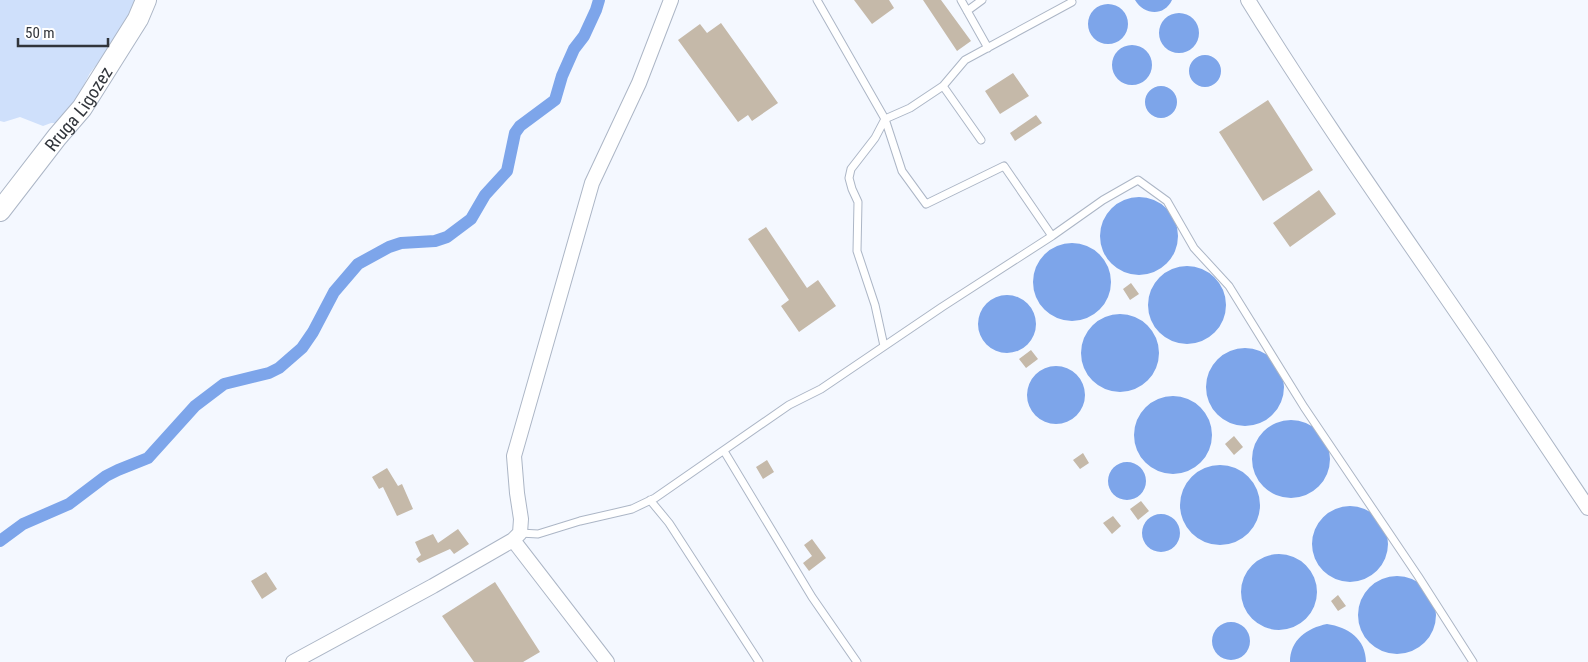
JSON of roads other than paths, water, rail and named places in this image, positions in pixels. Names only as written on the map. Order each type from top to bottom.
[{"type":"street","name":"Rruga Ligozez","points":[[0,211],[82,108],[138,19],[146,0]]},
{"type":"street","points":[[293,662],[433,586],[517,537],[521,519],[516,493],[514,456],[592,183],[639,82],[671,0]]},
{"type":"street","points":[[1248,0],[1396,226],[1483,351],[1588,508]]},
{"type":"street","points":[[517,537],[607,662]]},
{"type":"lane","points":[[817,0],[885,119],[902,171],[926,204],[1004,166],[1052,236]]},
{"type":"lane","points":[[961,0],[988,48]]},
{"type":"lane","points":[[967,10],[982,0]]},
{"type":"lane","points":[[884,346],[875,305],[857,251],[858,202],[849,178],[851,169],[875,138],[885,119],[910,108],[943,86],[965,60],[1072,2]]},
{"type":"lane","points":[[943,86],[981,140]]},
{"type":"lane","points":[[517,537],[538,534],[632,509],[650,500],[724,452],[789,405],[821,389],[1104,200],[1138,180],[1167,201],[1194,248],[1228,286],[1314,423],[1418,576],[1473,662]]},
{"type":"lane","points":[[724,452],[812,597],[857,662]]},
{"type":"lane","points":[[650,500],[669,523],[759,662]]},
{"type":"water","points":[[1135,0],[1172,0],[1164,9],[1154,12],[1143,9]]},
{"type":"water","points":[[1108,4],[1122,10],[1128,24],[1122,38],[1108,44],[1094,38],[1088,24],[1094,10]]},
{"type":"water","points":[[1179,13],[1193,19],[1199,33],[1193,47],[1179,53],[1165,47],[1159,33],[1165,19]]},
{"type":"water","points":[[1132,45],[1146,51],[1152,65],[1146,79],[1132,85],[1118,79],[1112,65],[1118,51]]},
{"type":"water","points":[[1205,55],[1211,56],[1216,60],[1220,65],[1220,77],[1216,82],[1211,86],[1205,87],[1199,86],[1194,82],[1190,77],[1189,71],[1190,65],[1194,60],[1199,56]]},
{"type":"water","points":[[1161,86],[1167,87],[1172,91],[1176,96],[1176,108],[1172,113],[1167,117],[1161,118],[1155,117],[1150,113],[1146,108],[1145,102],[1146,96],[1150,91],[1155,87]]},
{"type":"water","points":[[1139,197],[1154,200],[1171,214],[1175,221],[1178,236],[1175,251],[1161,268],[1154,272],[1139,275],[1124,272],[1107,258],[1103,251],[1100,236],[1103,221],[1117,204],[1124,200]]},
{"type":"water","points":[[1072,243],[1087,246],[1104,260],[1108,267],[1111,282],[1108,297],[1094,314],[1087,318],[1072,321],[1057,318],[1040,304],[1036,297],[1033,282],[1036,267],[1050,250],[1057,246]]},
{"type":"water","points":[[1187,266],[1202,269],[1219,283],[1223,290],[1226,305],[1223,320],[1209,337],[1202,341],[1187,344],[1172,341],[1155,327],[1151,320],[1148,305],[1151,290],[1165,273],[1172,269]]},
{"type":"water","points":[[1001,295],[1013,295],[1028,303],[1036,318],[1036,330],[1028,345],[1013,353],[1001,353],[986,345],[978,330],[978,318],[986,303]]},
{"type":"water","points":[[1120,314],[1135,317],[1152,331],[1156,338],[1159,353],[1156,368],[1142,385],[1135,389],[1120,392],[1105,389],[1088,375],[1084,368],[1081,353],[1084,338],[1098,321],[1105,317]]},
{"type":"water","points":[[1245,348],[1260,351],[1277,365],[1281,372],[1284,387],[1281,402],[1267,419],[1260,423],[1245,426],[1230,423],[1213,409],[1209,402],[1206,387],[1209,372],[1223,355],[1230,351]]},
{"type":"water","points":[[1050,366],[1062,366],[1077,374],[1085,389],[1085,401],[1077,416],[1062,424],[1050,424],[1035,416],[1027,401],[1027,389],[1035,374]]},
{"type":"water","points":[[1165,396],[1181,396],[1195,402],[1206,413],[1212,427],[1212,443],[1206,457],[1195,468],[1181,474],[1165,474],[1151,468],[1140,457],[1134,443],[1134,427],[1140,413],[1151,402]]},
{"type":"water","points":[[1291,420],[1306,423],[1323,437],[1327,444],[1330,459],[1327,474],[1313,491],[1306,495],[1291,498],[1276,495],[1259,481],[1255,474],[1252,459],[1255,444],[1269,427],[1276,423]]},
{"type":"water","points":[[1127,462],[1140,468],[1146,481],[1140,494],[1127,500],[1114,494],[1108,481],[1114,468]]},
{"type":"water","points":[[1220,465],[1235,468],[1248,477],[1257,490],[1260,505],[1257,520],[1248,533],[1235,542],[1220,545],[1205,542],[1192,533],[1183,520],[1180,505],[1183,490],[1192,477],[1205,468]]},
{"type":"water","points":[[1343,506],[1357,506],[1371,512],[1382,523],[1388,537],[1385,559],[1377,571],[1357,582],[1343,582],[1329,576],[1318,565],[1312,551],[1312,537],[1318,523],[1329,512]]},
{"type":"water","points":[[1161,514],[1174,520],[1180,533],[1174,546],[1161,552],[1148,546],[1142,533],[1148,520]]},
{"type":"water","points":[[1272,554],[1286,554],[1300,560],[1311,571],[1317,585],[1314,607],[1306,619],[1286,630],[1272,630],[1258,624],[1247,613],[1241,599],[1241,585],[1247,571],[1258,560]]},
{"type":"water","points":[[1397,576],[1412,579],[1425,587],[1433,600],[1436,615],[1433,630],[1425,643],[1412,651],[1397,654],[1382,651],[1369,643],[1361,630],[1358,615],[1361,600],[1369,587],[1382,579]]},
{"type":"water","points":[[1231,622],[1244,628],[1250,641],[1244,654],[1231,660],[1218,654],[1212,641],[1218,628]]},
{"type":"water","points":[[1327,624],[1349,631],[1363,647],[1366,662],[1290,662],[1296,641],[1307,632]]},
{"type":"waterway","points":[[0,541],[23,524],[69,504],[106,476],[148,458],[195,406],[224,384],[269,373],[279,368],[302,348],[313,332],[334,292],[358,264],[389,247],[401,243],[435,241],[447,237],[471,219],[485,195],[507,171],[515,133],[520,126],[555,100],[562,76],[574,49],[584,36],[599,0]]}]
